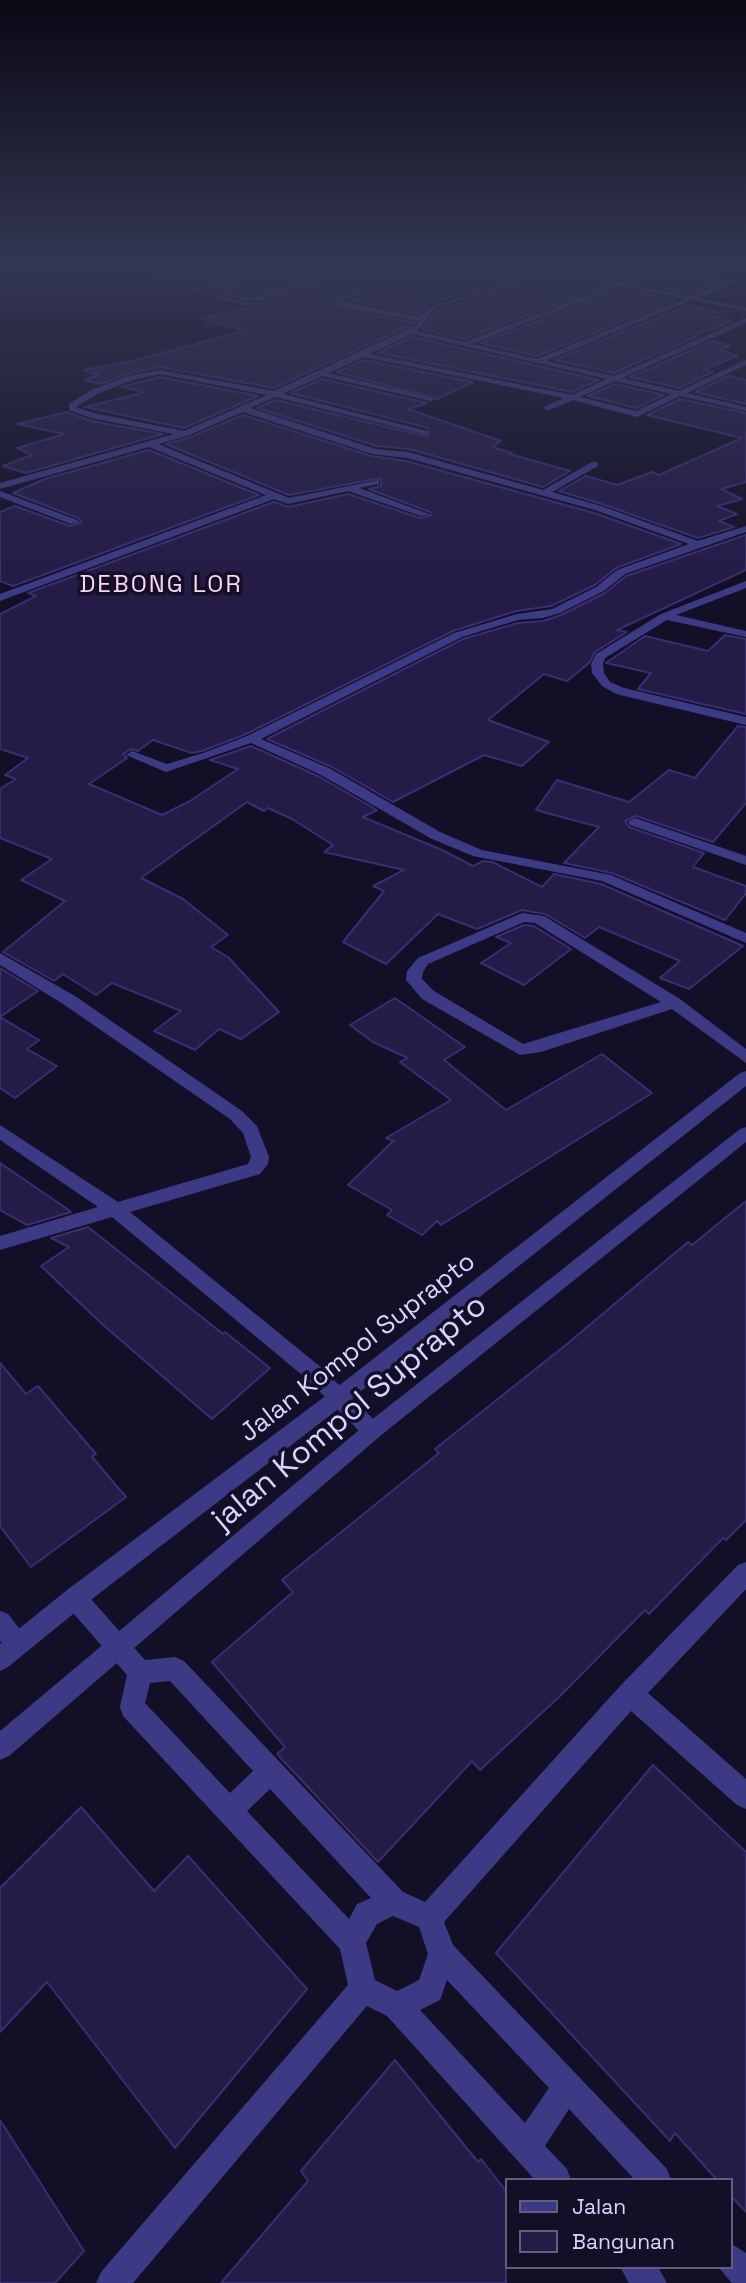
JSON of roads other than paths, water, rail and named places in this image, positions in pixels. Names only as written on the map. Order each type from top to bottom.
[{"type":"street","points":[[154,374],[119,382],[94,393],[72,408],[91,415],[184,434]]},
{"type":"street","points":[[168,374],[275,394],[424,433]]},
{"type":"street","points":[[0,486],[184,434],[324,374],[431,399]]},
{"type":"street","points":[[455,374],[637,414],[722,374]]},
{"type":"street","points":[[592,374],[746,409]]},
{"type":"street","points":[[547,409],[628,374]]},
{"type":"street","points":[[244,409],[375,452],[408,455],[606,510],[698,544]]},
{"type":"street","points":[[150,443],[273,496],[295,500],[376,482]]},
{"type":"street","points":[[544,493],[596,464]]},
{"type":"street","points":[[349,488],[424,514]]},
{"type":"street","points":[[0,494],[74,522]]},
{"type":"street","points":[[0,598],[273,496]]},
{"type":"street","points":[[132,755],[166,768],[207,756],[251,739],[457,635],[517,617],[556,611],[600,589],[621,572],[746,529]]},
{"type":"street","points":[[746,584],[665,616],[600,656],[598,673],[606,684],[633,695],[746,721]]},
{"type":"street","points":[[665,616],[746,634]]},
{"type":"street","points":[[251,739],[326,772],[445,840],[478,853],[606,878],[746,938]]},
{"type":"street","points":[[635,822],[746,861]]},
{"type":"street","points":[[674,1003],[535,1048],[520,1050],[428,995],[414,980],[415,971],[423,961],[522,918],[539,919],[674,1003],[746,1057]]},
{"type":"street","points":[[0,958],[69,1000],[236,1115],[251,1130],[260,1157],[259,1164],[254,1169],[0,1243]]},
{"type":"street","name":"Jalan Kompol Suprapto","points":[[9,1652],[746,1077]]},
{"type":"street","points":[[0,1130],[113,1208],[339,1397],[372,1431]]},
{"type":"street","name":"jalan Kompol Suprapto","points":[[0,1747],[372,1431],[746,1133]]},
{"type":"street","points":[[429,1917],[630,1694],[746,1573]]},
{"type":"street","points":[[75,1598],[140,1672]]},
{"type":"street","points":[[0,1622],[9,1652]]},
{"type":"street","points":[[140,1672],[175,1669],[393,1902],[429,1917],[442,1954],[654,2178]]},
{"type":"street","points":[[140,1672],[132,1707],[352,1942],[363,1989],[397,2007],[554,2178]]},
{"type":"street","points":[[630,1694],[746,1796]]},
{"type":"street","points":[[228,1812],[272,1770]]},
{"type":"street","points":[[352,1942],[367,1914],[393,1902]]},
{"type":"street","points":[[397,2007],[429,1990],[442,1954]]},
{"type":"street","points":[[112,2283],[363,1989]]},
{"type":"street","points":[[526,2148],[567,2086]]},
{"type":"street","points":[[732,2261],[746,2276],[742,2283]]},
{"type":"street","points":[[638,2269],[651,2283]]},
{"type":"district","name":"DEBONG LOR","points":[[161,585]]}]
